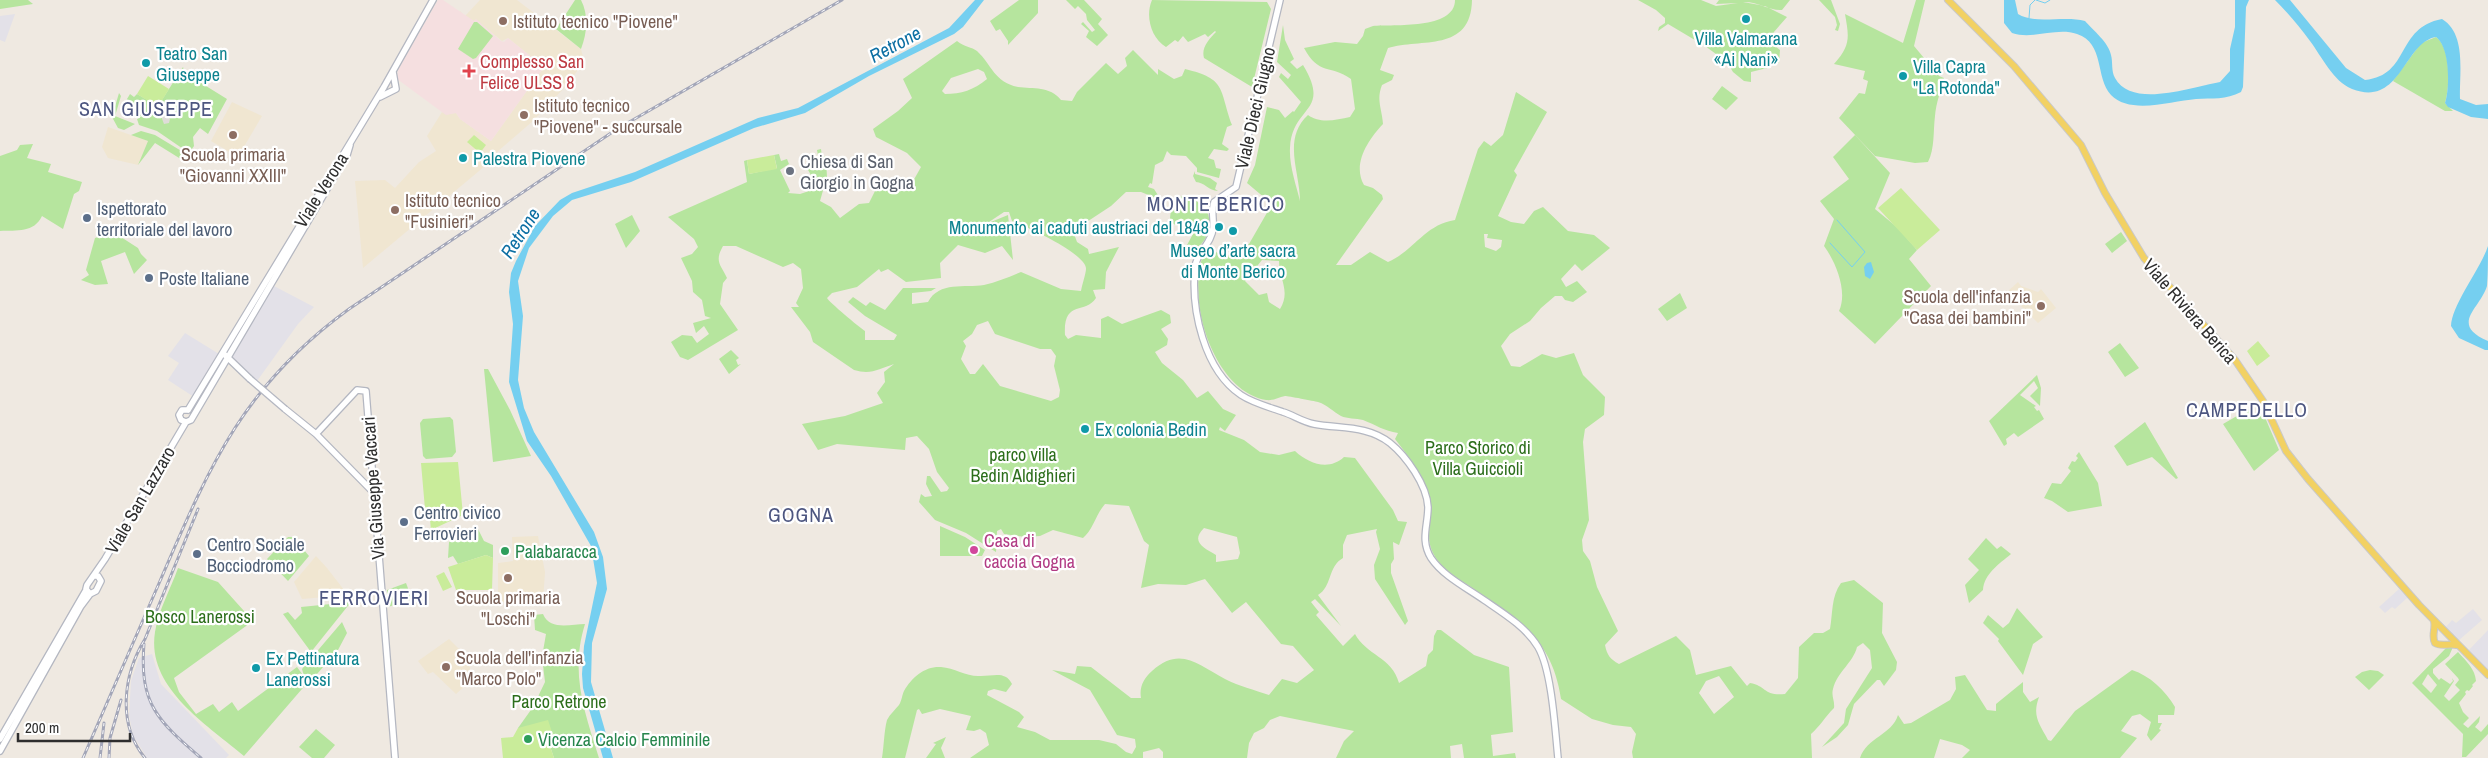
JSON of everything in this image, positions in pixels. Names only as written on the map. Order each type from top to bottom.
[{"type":"main road","points":[[391,81],[396,89],[392,93],[386,90],[391,81],[392,72],[433,0]]},
{"type":"main road","name":"Viale Dieci Giugno","points":[[1280,0],[1236,187],[1214,202],[1213,228],[1210,237],[1196,257],[1194,289],[1199,322],[1207,346],[1221,374],[1246,399],[1313,424],[1358,428],[1390,443],[1405,458],[1420,483],[1428,505],[1424,534],[1431,558],[1451,577],[1505,614],[1537,646],[1546,671],[1558,758]]},
{"type":"main road","name":"Viale Riviera Berica","points":[[1948,0],[2014,66],[2080,145],[2144,258],[2234,360],[2262,401],[2294,462],[2434,621],[2488,675]]},
{"type":"main road","name":"Viale Verona","points":[[190,412],[232,345],[283,252],[378,98],[386,90]]},
{"type":"main road","points":[[218,373],[226,357],[225,353],[232,345]]},
{"type":"main road","points":[[232,345],[231,357],[236,366]]},
{"type":"main road","points":[[226,357],[316,434],[371,485]]},
{"type":"main road","points":[[190,412],[180,412],[179,416],[184,422],[191,420],[190,412],[226,363],[236,366]]},
{"type":"main road","name":"Via Giuseppe Vaccari","points":[[316,434],[357,390],[366,391],[371,485],[374,494],[395,758]]},
{"type":"main road","name":"Viale San Lazzaro","points":[[0,739],[88,592],[98,588],[97,577],[103,562],[184,422]]},
{"type":"main road","name":"Viale San Lazzaro","points":[[0,751],[88,592],[87,584],[97,577]]},
{"type":"main road","points":[[2434,621],[2433,640],[2436,644],[2457,645]]},
{"type":"main road","points":[[2433,634],[2437,631],[2445,633],[2445,643]]},
{"type":"shaded area","name":"Complesso San Felice ULSS 8","points":[[438,0],[443,0],[474,21],[476,19],[501,41],[504,42],[508,38],[544,67],[491,141],[460,119],[456,113],[446,115],[397,79],[398,70]]},
{"type":"shaded area","points":[[480,0],[517,0],[581,49],[583,57],[580,67],[566,86],[533,121],[489,159],[485,166],[363,268],[355,181],[385,180],[395,188],[419,162],[436,151],[427,136],[442,112],[446,114],[456,113],[460,119],[491,141],[544,67],[508,38],[502,41],[476,20],[444,33],[460,11],[465,16]]},
{"type":"shaded area","points":[[15,14],[5,42],[0,40],[0,16]]},
{"type":"shaded area","name":"Scuola primaria \"Giovanni XXIII\"","points":[[232,102],[262,116],[238,157],[211,141]]},
{"type":"shaded area","points":[[164,106],[170,119],[169,123],[164,124],[159,111],[160,107]]},
{"type":"shaded area","points":[[108,127],[148,141],[138,165],[108,158],[102,147]]},
{"type":"shaded area","points":[[2018,282],[2021,286],[2038,292],[2041,289],[2056,308],[2038,323],[2007,292]]},
{"type":"shaded area","points":[[272,285],[314,307],[298,324],[257,381],[232,361],[230,355]]},
{"type":"shaded area","points":[[185,333],[219,354],[194,397],[168,380],[179,363],[168,356]]},
{"type":"shaded area","points":[[538,536],[545,572],[543,602],[498,602],[498,563],[513,561],[512,537]]},
{"type":"shaded area","points":[[316,556],[348,595],[302,599],[294,582]]},
{"type":"shaded area","points":[[2399,589],[2407,598],[2395,609],[2392,607],[2385,613],[2379,607]]},
{"type":"shaded area","points":[[2473,609],[2482,620],[2458,641],[2445,628],[2452,620],[2456,623]]},
{"type":"shaded area","points":[[2488,630],[2488,671],[2468,651]]},
{"type":"shaded area","name":"Scuola dell'infanzia \"Marco Polo\"","points":[[449,639],[471,661],[468,683],[456,694],[433,672],[428,674],[418,661]]},
{"type":"shaded area","points":[[152,654],[161,684],[229,755],[226,758],[147,758],[133,735],[129,715],[131,681],[139,658]]},
{"type":"green space","points":[[0,0],[28,0],[33,4],[0,9]]},
{"type":"green space","points":[[575,0],[581,0],[586,18],[586,31],[581,49],[556,29]]},
{"type":"green space","points":[[1019,0],[1038,0],[1038,13],[1008,45],[1008,41],[1000,29],[996,31],[990,21]]},
{"type":"green space","points":[[1066,0],[1084,0],[1102,19],[1098,24],[1108,35],[1097,46],[1086,37],[1089,31],[1081,24],[1083,22],[1092,32],[1095,30],[1087,20],[1086,14],[1078,6],[1075,9]]},
{"type":"green space","points":[[1152,0],[1267,2],[1271,9],[1252,87],[1204,58],[1205,47],[1215,31],[1208,37],[1205,34],[1188,42],[1183,36],[1178,42],[1175,40],[1166,47],[1161,43],[1156,38],[1149,20]]},
{"type":"green space","name":"Parco Storico di Villa Guiccioli","points":[[1455,0],[1472,0],[1469,17],[1463,28],[1454,36],[1442,40],[1388,48],[1380,70],[1394,75],[1392,80],[1382,85],[1380,90],[1379,100],[1383,124],[1367,145],[1363,153],[1360,169],[1364,185],[1373,188],[1382,195],[1383,199],[1336,265],[1351,265],[1370,252],[1388,262],[1406,251],[1427,232],[1444,223],[1455,220],[1478,149],[1484,141],[1491,146],[1503,135],[1516,92],[1547,112],[1514,171],[1517,175],[1498,216],[1511,222],[1524,224],[1534,211],[1543,207],[1568,231],[1594,235],[1610,248],[1582,271],[1575,264],[1561,279],[1566,287],[1577,281],[1587,292],[1573,302],[1565,300],[1562,296],[1555,296],[1530,321],[1510,334],[1501,346],[1511,366],[1520,367],[1542,354],[1556,358],[1574,353],[1583,375],[1605,397],[1604,415],[1585,429],[1583,442],[1589,520],[1582,540],[1583,551],[1590,561],[1597,587],[1618,631],[1605,645],[1609,656],[1619,664],[1676,636],[1690,650],[1696,675],[1731,666],[1747,686],[1750,683],[1755,684],[1773,694],[1785,694],[1798,678],[1799,647],[1814,633],[1823,633],[1830,629],[1834,599],[1838,588],[1841,583],[1854,580],[1883,603],[1882,633],[1897,662],[1896,670],[1884,686],[1880,680],[1877,680],[1854,704],[1848,725],[1837,737],[1822,747],[1844,723],[1846,709],[1872,668],[1870,650],[1863,643],[1857,647],[1835,683],[1833,692],[1834,708],[1811,734],[1812,758],[1633,758],[1632,752],[1636,734],[1631,727],[1613,725],[1592,719],[1561,699],[1550,660],[1530,632],[1504,610],[1449,572],[1438,561],[1430,546],[1431,510],[1428,493],[1416,469],[1395,439],[1398,433],[1363,420],[1343,417],[1318,402],[1285,396],[1266,400],[1252,395],[1239,387],[1228,376],[1211,348],[1201,318],[1199,303],[1198,289],[1201,261],[1208,249],[1226,256],[1249,244],[1272,204],[1247,183],[1255,165],[1267,107],[1279,110],[1285,118],[1294,112],[1301,102],[1279,77],[1281,73],[1288,79],[1291,75],[1277,62],[1283,25],[1285,40],[1294,59],[1290,62],[1297,69],[1303,65],[1311,81],[1313,92],[1312,101],[1292,134],[1290,148],[1292,168],[1300,201],[1294,145],[1300,124],[1308,115],[1318,120],[1334,120],[1350,117],[1355,109],[1351,79],[1315,63],[1304,48],[1335,42],[1357,44],[1363,36],[1365,29],[1373,26],[1408,25],[1434,21],[1452,10]],"holes":[[[1484,234],[1488,234],[1487,238],[1502,240],[1501,247],[1496,251],[1485,247]],[[1262,260],[1279,261],[1285,291],[1280,309],[1269,302],[1267,293],[1259,295],[1245,281]],[[1719,676],[1734,697],[1714,714],[1699,693],[1706,681]]]},
{"type":"green space","points":[[1638,0],[1701,0],[1716,6],[1738,3],[1716,4],[1719,0],[1790,0],[1782,10],[1769,8],[1787,17],[1767,40],[1780,50],[1779,63],[1771,63],[1767,68],[1751,72],[1751,82],[1744,81],[1733,72],[1727,62],[1705,46],[1668,24],[1658,31],[1659,27],[1665,23],[1665,18],[1656,10]]},
{"type":"green space","points":[[1819,0],[1831,0],[1840,24],[1838,31],[1835,30],[1837,25],[1835,17]]},
{"type":"green space","points":[[1916,0],[1925,0],[1914,46],[1939,76],[1944,78],[1937,101],[1933,146],[1930,157],[1928,162],[1915,163],[1875,156],[1839,118],[1859,93],[1865,94],[1868,81],[1863,79],[1865,71],[1834,64],[1846,46],[1848,35],[1845,14],[1903,43]]},
{"type":"green space","points":[[474,22],[477,22],[493,36],[476,58],[473,59],[458,49]]},
{"type":"green space","points":[[2436,37],[2441,42],[2447,58],[2448,87],[2445,103],[2453,111],[2445,111],[2393,81],[2421,43]]},
{"type":"green space","name":"parco villa Bedin Aldighieri","points":[[957,41],[977,51],[998,77],[1010,85],[1047,90],[1061,100],[1072,101],[1077,92],[1106,63],[1118,74],[1127,66],[1125,58],[1133,50],[1158,75],[1158,69],[1174,79],[1182,76],[1185,69],[1199,73],[1215,82],[1222,94],[1232,125],[1227,127],[1222,144],[1229,149],[1227,151],[1214,149],[1208,158],[1214,160],[1216,168],[1221,169],[1219,178],[1197,172],[1197,168],[1186,156],[1171,155],[1167,151],[1163,161],[1155,165],[1152,184],[1150,183],[1148,187],[1154,189],[1161,200],[1141,192],[1126,192],[1111,206],[1073,231],[1077,242],[1088,249],[1089,254],[1119,247],[1106,272],[1105,289],[1093,290],[1096,298],[1091,303],[1076,309],[1067,316],[1065,335],[1068,339],[1076,335],[1101,338],[1101,319],[1108,316],[1122,324],[1161,310],[1170,315],[1171,323],[1161,329],[1168,339],[1167,345],[1155,352],[1162,363],[1183,380],[1197,398],[1208,391],[1223,409],[1236,415],[1225,431],[1220,427],[1219,430],[1244,440],[1260,452],[1279,455],[1295,451],[1306,459],[1326,465],[1332,464],[1344,457],[1355,458],[1393,510],[1398,521],[1407,522],[1399,545],[1393,542],[1394,559],[1391,564],[1391,573],[1408,621],[1405,625],[1375,579],[1374,565],[1380,549],[1377,529],[1347,535],[1343,545],[1343,558],[1335,566],[1326,587],[1318,595],[1341,626],[1315,599],[1311,602],[1319,612],[1316,615],[1343,646],[1355,634],[1366,647],[1391,667],[1399,683],[1426,666],[1428,655],[1433,650],[1434,636],[1437,630],[1441,630],[1474,655],[1509,667],[1513,732],[1491,735],[1493,756],[1515,753],[1516,758],[1464,758],[1462,744],[1450,746],[1451,758],[1336,758],[1344,741],[1354,731],[1280,716],[1270,720],[1264,728],[1254,733],[1249,743],[1247,758],[1163,758],[1163,752],[1159,748],[1143,752],[1143,758],[970,758],[989,745],[986,733],[980,729],[974,731],[966,730],[971,716],[940,709],[922,714],[919,709],[917,710],[905,758],[882,758],[888,718],[899,705],[904,691],[911,681],[924,670],[930,668],[941,667],[973,676],[998,675],[1006,677],[1012,684],[1006,692],[994,689],[988,691],[987,695],[1019,712],[1024,717],[1017,727],[1035,732],[1050,740],[1099,740],[1116,744],[1132,754],[1136,747],[1135,739],[1117,735],[1090,690],[1052,670],[1075,674],[1077,666],[1091,667],[1131,698],[1141,698],[1141,686],[1147,677],[1162,663],[1172,659],[1190,660],[1241,686],[1269,695],[1282,679],[1297,683],[1314,670],[1293,646],[1281,644],[1246,602],[1232,613],[1205,579],[1186,585],[1158,584],[1141,588],[1149,545],[1144,541],[1129,506],[1105,504],[1083,538],[1053,530],[1040,536],[1026,537],[1004,534],[1001,529],[997,531],[996,552],[966,533],[935,520],[919,502],[921,494],[925,497],[932,496],[926,484],[927,476],[930,476],[941,492],[947,491],[949,488],[937,472],[929,449],[917,436],[906,438],[905,450],[837,444],[818,450],[802,424],[845,416],[883,403],[877,393],[885,382],[884,372],[894,364],[870,372],[854,370],[813,342],[810,332],[791,307],[799,307],[796,303],[803,288],[801,269],[793,263],[783,267],[736,246],[723,246],[720,251],[719,260],[727,278],[723,283],[720,304],[738,330],[688,360],[680,357],[671,342],[682,335],[692,336],[697,343],[709,334],[704,326],[696,333],[693,323],[711,318],[705,316],[702,300],[693,292],[692,281],[681,258],[692,254],[698,247],[694,239],[668,217],[747,182],[744,161],[747,160],[749,174],[777,168],[774,155],[779,154],[781,161],[787,159],[789,164],[780,170],[790,191],[788,193],[800,194],[818,188],[807,168],[812,167],[814,171],[815,166],[820,166],[817,150],[821,149],[822,157],[826,156],[827,178],[819,185],[819,188],[824,187],[820,201],[831,207],[840,218],[859,204],[869,203],[877,187],[886,179],[885,185],[891,186],[894,189],[905,182],[912,183],[921,167],[907,153],[876,137],[873,129],[912,98],[903,79]],"holes":[[[978,69],[984,72],[987,79],[967,91],[945,94],[942,91],[951,78]],[[1004,212],[1009,212],[1012,221],[1041,234],[1077,256],[1084,263],[1086,269],[1081,291],[1061,289],[1021,272],[984,285],[946,288],[933,295],[928,302],[912,304],[912,293],[931,291],[936,288],[903,288],[885,310],[870,302],[866,306],[853,297],[848,302],[865,316],[897,335],[894,340],[865,340],[865,331],[827,298],[832,293],[857,287],[879,269],[881,272],[888,269],[906,282],[941,278],[940,263],[958,245],[985,253],[1002,246],[1013,260],[1008,215],[986,224]],[[988,321],[995,334],[1040,349],[1051,349],[1056,356],[1054,366],[1060,390],[1059,397],[1051,401],[1000,386],[983,364],[975,374],[970,374],[961,359],[966,346],[963,341],[972,334],[977,325]],[[1204,528],[1237,537],[1240,553],[1238,559],[1216,562],[1216,555],[1207,550],[1198,541],[1200,533]]]},
{"type":"green space","points":[[183,67],[185,73],[227,99],[208,134],[200,128],[193,137],[194,146],[189,153],[157,131],[139,125],[137,119],[142,116],[136,117],[134,113],[137,105],[129,103],[127,99],[130,94],[134,97],[137,94],[158,106]]},
{"type":"green space","points":[[148,76],[169,89],[158,107],[137,94]]},
{"type":"green space","points":[[1722,86],[1738,98],[1726,110],[1712,99]]},
{"type":"green space","points":[[119,93],[121,96],[115,116],[135,124],[124,130],[118,128],[112,117]]},
{"type":"green space","points":[[141,131],[155,135],[188,155],[184,161],[155,143],[138,165],[148,141],[131,135]]},
{"type":"green space","points":[[474,135],[486,145],[480,153],[467,142]]},
{"type":"green space","points":[[1855,135],[1890,173],[1875,209],[1898,228],[1917,250],[1909,259],[1931,286],[1875,344],[1839,311],[1842,295],[1839,277],[1833,260],[1824,246],[1834,219],[1820,201],[1849,179],[1833,157]]},
{"type":"green space","points":[[33,144],[27,158],[51,164],[48,172],[82,182],[79,191],[74,194],[63,229],[42,216],[30,228],[0,231],[0,156],[17,150],[20,145]]},
{"type":"green space","points":[[774,155],[777,169],[749,174],[747,160]]},
{"type":"green space","points":[[1195,171],[1195,174],[1210,178],[1217,183],[1215,189],[1218,191],[1196,182],[1193,176]]},
{"type":"green space","points":[[1901,188],[1940,230],[1917,250],[1878,208]]},
{"type":"green space","points":[[1182,196],[1188,196],[1204,206],[1210,222],[1206,237],[1202,243],[1196,249],[1181,256],[1193,234],[1170,222],[1170,214],[1176,201]]},
{"type":"green space","points":[[632,215],[640,231],[626,248],[615,224]]},
{"type":"green space","points":[[110,230],[138,248],[147,260],[134,274],[125,252],[101,261],[108,284],[95,285],[81,280],[89,275],[86,270],[95,238],[105,235]]},
{"type":"green space","points":[[2121,232],[2127,241],[2112,253],[2105,244]]},
{"type":"green space","points":[[1680,293],[1687,308],[1667,321],[1658,309]]},
{"type":"green space","points":[[2258,341],[2270,356],[2257,366],[2247,351]]},
{"type":"green space","points":[[2120,343],[2139,368],[2125,377],[2108,352]]},
{"type":"green space","points":[[731,350],[739,358],[736,360],[738,365],[741,364],[729,374],[719,359]]},
{"type":"green space","points":[[484,369],[488,369],[510,410],[531,456],[493,462]]},
{"type":"green space","points":[[2037,375],[2041,388],[2040,406],[2030,396],[2038,388],[2034,381],[2020,395],[2036,406],[2034,407],[2037,411],[2039,410],[2044,419],[2018,437],[2014,433],[2006,439],[2007,444],[2004,446],[1989,421]]},
{"type":"green space","points":[[2261,408],[2279,450],[2254,471],[2223,424],[2249,409],[2254,414]]},
{"type":"green space","points":[[450,417],[453,420],[456,452],[452,457],[426,459],[423,456],[420,423],[423,419]]},
{"type":"green space","points":[[2145,422],[2178,478],[2176,479],[2152,457],[2127,466],[2114,446]]},
{"type":"green space","points":[[2079,452],[2098,483],[2102,506],[2068,512],[2044,498],[2052,483],[2061,484],[2071,471],[2068,468],[2072,461],[2075,462],[2078,458],[2076,456]]},
{"type":"green space","points":[[458,462],[463,515],[431,530],[429,509],[425,509],[421,463]]},
{"type":"green space","points":[[940,526],[965,537],[985,550],[982,556],[940,556]]},
{"type":"green space","points":[[478,529],[484,541],[493,545],[493,558],[486,555],[458,564],[453,556],[448,558],[449,542]]},
{"type":"green space","points":[[288,537],[293,537],[309,556],[288,581],[267,559]]},
{"type":"green space","points":[[1986,538],[1997,549],[2001,546],[2011,554],[1989,574],[1983,590],[1969,603],[1965,585],[1979,570],[1968,559]]},
{"type":"green space","points":[[486,555],[493,558],[492,590],[456,590],[448,567]]},
{"type":"green space","name":"Bosco Lanerossi","points":[[178,568],[218,582],[253,621],[174,678],[179,692],[196,714],[213,704],[219,712],[232,702],[238,711],[297,667],[308,682],[244,756],[183,703],[170,688],[160,671],[155,652],[155,632],[162,608]]},
{"type":"green space","points":[[444,572],[452,587],[443,591],[436,576]]},
{"type":"green space","points":[[406,583],[412,599],[388,607],[387,590]]},
{"type":"green space","points":[[351,602],[311,652],[283,614],[288,612],[295,620],[302,613],[301,607]]},
{"type":"green space","points":[[2017,608],[2043,637],[2033,644],[2023,675],[1998,641],[1999,639],[1983,623],[1988,615],[2003,628],[2009,623]]},
{"type":"green space","name":"Parco Retrone","points":[[543,614],[546,619],[556,625],[585,624],[579,659],[579,675],[584,708],[599,758],[554,758],[549,743],[555,741],[518,728],[533,707],[545,682],[542,657],[546,634],[535,630],[534,615]]},
{"type":"green space","points":[[342,622],[347,633],[338,650],[310,682],[304,676],[302,669]]},
{"type":"green space","points":[[2447,647],[2453,647],[2449,656],[2433,669],[2433,673],[2439,680],[2441,678],[2450,684],[2453,681],[2452,678],[2454,681],[2444,696],[2449,701],[2460,690],[2455,685],[2459,680],[2445,664],[2458,652],[2470,666],[2476,681],[2469,691],[2465,692],[2466,694],[2459,703],[2463,712],[2469,718],[2463,724],[2468,728],[2480,716],[2479,722],[2475,727],[2481,732],[2488,724],[2488,734],[2466,757],[2462,757],[2463,734],[2412,683]],"holes":[[[2428,674],[2437,685],[2431,693],[2422,684]]]},
{"type":"green space","points":[[2132,670],[2145,676],[2162,689],[2175,707],[2174,715],[2158,715],[2158,723],[2162,723],[2159,729],[2161,730],[2151,741],[2147,735],[2151,722],[2140,714],[2132,716],[2121,731],[2137,738],[2120,758],[1962,758],[1970,750],[1962,745],[1940,739],[1934,758],[1860,758],[1868,745],[1891,727],[1898,715],[1904,724],[1911,723],[1950,700],[1956,689],[1955,677],[1965,675],[1987,710],[1996,711],[1996,704],[2023,682],[2023,692],[2030,702],[2039,697],[2036,709],[2037,719],[2048,740],[2051,741],[2075,711]]},
{"type":"green space","points":[[2378,671],[2384,675],[2369,690],[2355,677],[2362,672]]},
{"type":"green space","name":"Vicenza Calcio Femminile","points":[[548,720],[555,741],[549,743],[554,758],[503,758],[501,738],[513,737],[518,728]]},
{"type":"green space","points":[[316,729],[335,745],[324,758],[312,758],[299,747]]},
{"type":"green space","points":[[946,737],[941,748],[945,758],[926,758],[936,744],[933,743]]},
{"type":"water","points":[[975,0],[984,0],[963,27],[954,34],[869,76],[805,113],[754,128],[631,182],[572,200],[553,216],[529,248],[518,281],[523,316],[518,380],[524,408],[534,432],[594,532],[603,557],[607,589],[592,643],[591,682],[613,758],[603,758],[583,688],[582,674],[584,646],[597,583],[591,546],[551,476],[527,441],[509,382],[513,324],[509,292],[511,273],[516,261],[535,226],[560,200],[572,193],[635,172],[758,118],[798,108],[949,28]]},
{"type":"water","points":[[2004,0],[2015,0],[2018,14],[2025,17],[2085,21],[2110,50],[2115,78],[2123,87],[2134,92],[2163,94],[2220,82],[2230,71],[2230,49],[2235,27],[2235,0],[2249,0],[2246,7],[2243,87],[2241,92],[2219,98],[2140,106],[2119,101],[2106,88],[2096,53],[2086,39],[2069,32],[2028,35],[2012,33],[2004,23]]},
{"type":"water","points":[[2275,0],[2290,0],[2346,68],[2365,80],[2380,76],[2390,70],[2417,32],[2427,24],[2442,19],[2455,34],[2458,45],[2460,56],[2460,99],[2476,105],[2488,104],[2488,119],[2471,117],[2448,107],[2445,103],[2448,88],[2448,68],[2444,49],[2436,37],[2425,41],[2392,82],[2381,90],[2368,92],[2352,89],[2334,75],[2302,30]]},
{"type":"water","points":[[2488,246],[2487,286],[2470,316],[2469,322],[2470,328],[2476,335],[2488,341],[2488,350],[2485,350],[2459,338],[2451,326],[2461,297]]},
{"type":"water","points":[[1871,262],[1874,272],[1870,279],[1865,276],[1864,267],[1867,263]]},
{"type":"waterway","points":[[2029,18],[2030,5],[2035,0]]},
{"type":"waterway","points":[[2036,0],[2045,3],[2050,0]]},
{"type":"waterway","points":[[1830,243],[1852,267],[1865,252],[1837,220]]},
{"type":"railway","points":[[83,758],[178,539],[214,464],[256,398],[312,338],[349,309],[617,129],[842,0]]},
{"type":"railway","points":[[145,758],[136,745],[130,730],[126,699],[128,684],[132,668],[198,509]]},
{"type":"railway","points":[[144,644],[143,665],[145,682],[148,697],[154,710],[173,733],[201,758]]},
{"type":"railway","points":[[109,758],[110,738],[121,700]]},
{"type":"railway","points":[[100,758],[104,723]]},
{"type":"place","name":"Villa Valmarana «Ai Nani»","points":[[1746,19]]},
{"type":"place","name":"Istituto tecnico \"Piovene\"","points":[[503,21]]},
{"type":"place","name":"Teatro San Giuseppe","points":[[146,63]]},
{"type":"place","name":"Complesso San Felice ULSS 8","points":[[469,71]]},
{"type":"place","name":"Villa Capra \"La Rotonda\"","points":[[1903,76]]},
{"type":"place","name":"Istituto tecnico \"Piovene\" - succursale","points":[[524,115]]},
{"type":"place","name":"Scuola primaria \"Giovanni XXIII\"","points":[[233,135]]},
{"type":"place","name":"Palestra Piovene","points":[[463,158]]},
{"type":"place","name":"Chiesa di San Giorgio in Gogna","points":[[790,171]]},
{"type":"place","name":"Istituto tecnico \"Fusinieri\"","points":[[395,210]]},
{"type":"place","name":"Ispettorato territoriale del lavoro","points":[[87,218]]},
{"type":"place","name":"Monumento ai caduti austriaci del 1848","points":[[1219,227]]},
{"type":"place","name":"Museo d’arte sacra di Monte Berico","points":[[1233,231]]},
{"type":"place","name":"Poste Italiane","points":[[149,278]]},
{"type":"place","name":"Scuola dell'infanzia \"Casa dei bambini\"","points":[[2041,306]]},
{"type":"place","name":"Ex colonia Bedin","points":[[1085,429]]},
{"type":"place","name":"Centro civico Ferrovieri","points":[[404,522]]},
{"type":"place","name":"Casa di caccia Gogna","points":[[974,550]]},
{"type":"place","name":"Palabaracca","points":[[505,551]]},
{"type":"place","name":"Centro Sociale Bocciodromo","points":[[197,554]]},
{"type":"place","name":"Scuola primaria \"Loschi\"","points":[[508,578]]},
{"type":"place","name":"Scuola dell'infanzia \"Marco Polo\"","points":[[446,667]]},
{"type":"place","name":"Ex Pettinatura Lanerossi","points":[[256,668]]},
{"type":"place","name":"Vicenza Calcio Femminile","points":[[528,739]]},
{"type":"district","name":"SAN GIUSEPPE","points":[[146,108]]},
{"type":"district","name":"MONTE BERICO","points":[[1216,203]]},
{"type":"district","name":"CAMPEDELLO","points":[[2247,409]]},
{"type":"district","name":"GOGNA","points":[[801,514]]},
{"type":"district","name":"FERROVIERI","points":[[374,597]]},
{"type":"water label","name":"Retrone","points":[[895,44]]},
{"type":"water label","name":"Retrone","points":[[520,233]]}]
